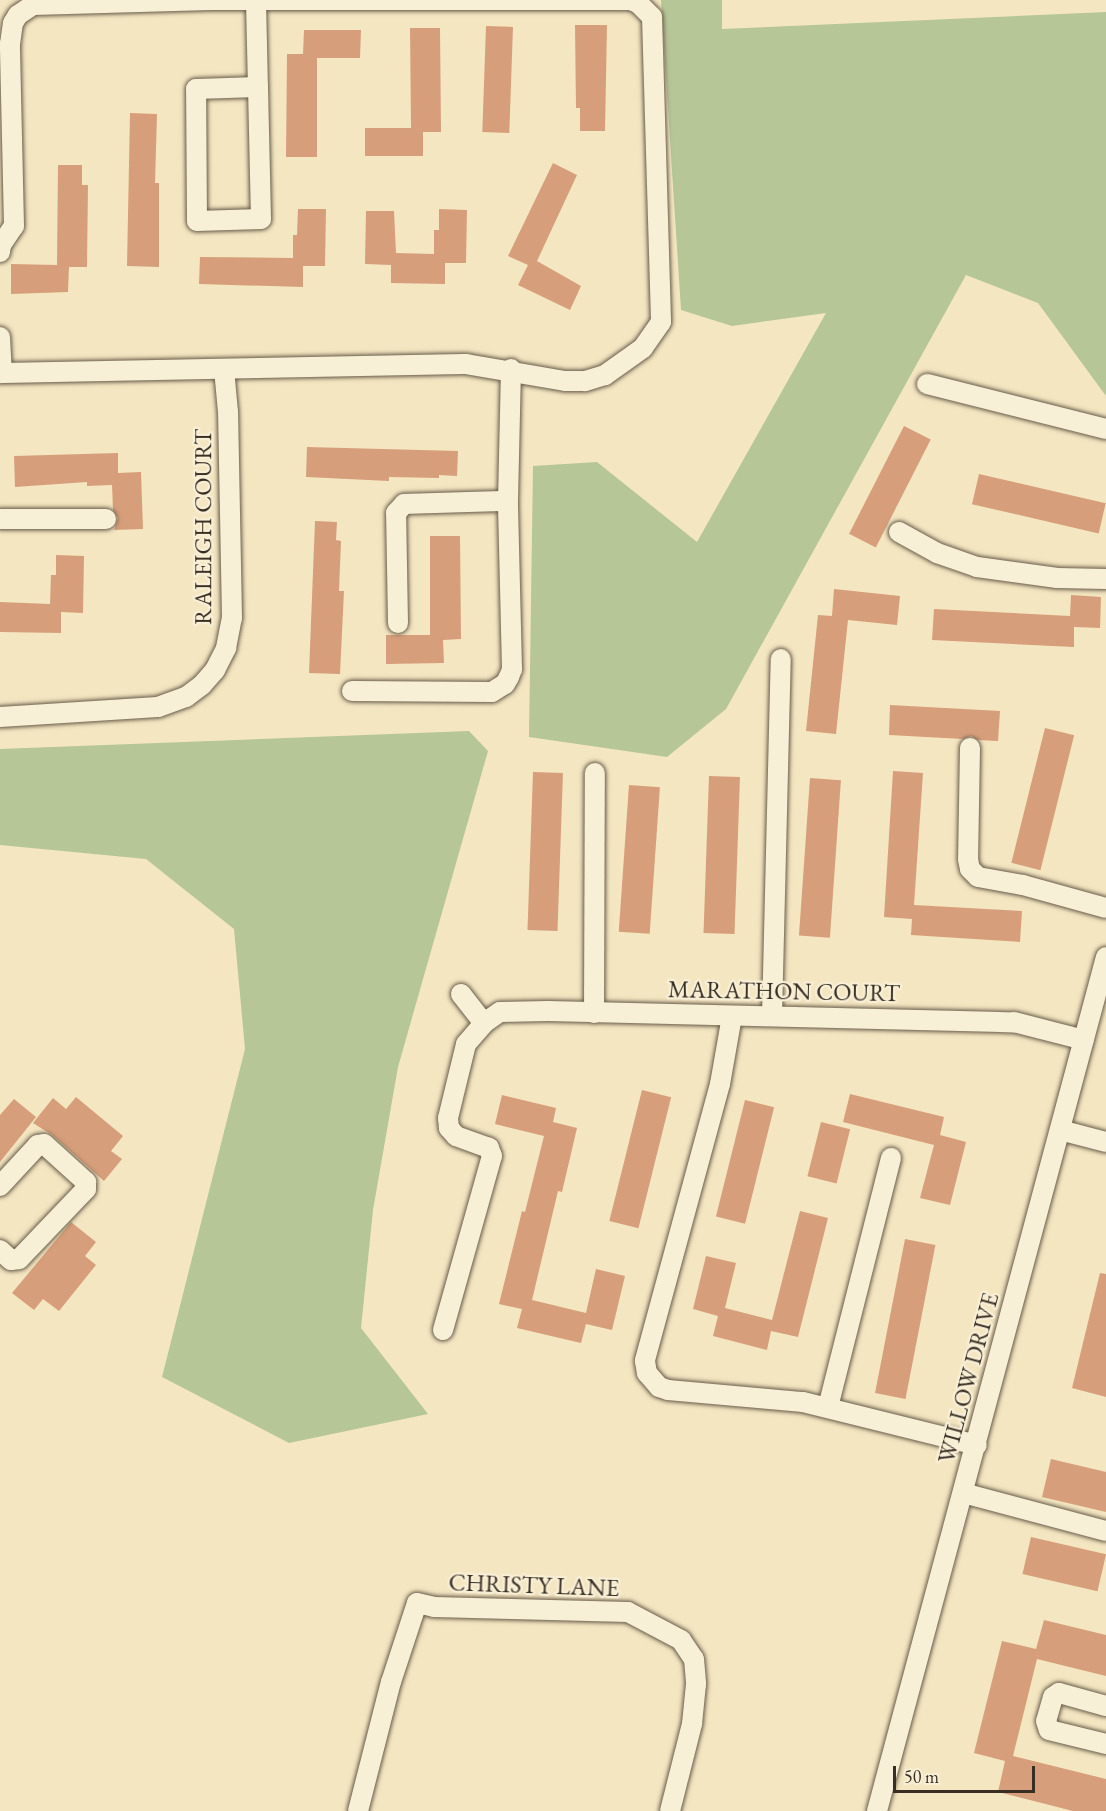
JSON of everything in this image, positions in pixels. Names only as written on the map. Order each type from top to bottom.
[{"type":"street","points":[[0,252],[1,245],[14,226],[10,44],[13,23],[18,15],[33,5],[256,1],[630,0],[638,3],[652,17],[661,322],[643,348],[605,375],[585,381],[565,381],[512,369],[466,364],[1,373],[0,337]]},
{"type":"street","points":[[256,1],[258,87],[261,219],[197,221],[196,89],[258,87]]},
{"type":"street","name":"RALEIGH COURT","points":[[0,717],[159,706],[186,697],[202,685],[215,670],[226,648],[232,618],[228,412],[224,369]]},
{"type":"street","points":[[352,691],[492,692],[505,684],[512,669],[508,501],[512,369]]},
{"type":"street","points":[[927,384],[1106,429]]},
{"type":"street","points":[[398,623],[396,513],[404,504],[508,501]]},
{"type":"street","points":[[0,519],[106,519]]},
{"type":"street","points":[[899,532],[937,553],[977,567],[1057,578],[1106,579]]},
{"type":"street","points":[[772,1016],[781,659]]},
{"type":"street","points":[[970,748],[970,869],[978,877],[1023,885],[1106,908]]},
{"type":"street","points":[[594,1013],[595,773]]},
{"type":"street","name":"WILLOW DRIVE","points":[[878,1811],[1106,957]]},
{"type":"street","points":[[443,1330],[492,1155],[489,1148],[456,1136],[449,1128],[448,1118],[466,1044],[484,1023],[461,994]]},
{"type":"street","name":"MARATHON COURT","points":[[484,1023],[500,1012],[508,1011],[1014,1022],[1084,1040]]},
{"type":"street","points":[[732,1016],[720,1084],[645,1361],[647,1373],[659,1387],[668,1390],[828,1407],[976,1445]]},
{"type":"street","points":[[1060,1130],[1106,1142]]},
{"type":"street","points":[[0,1186],[38,1145],[44,1144],[86,1182],[86,1189],[19,1259],[11,1260],[0,1250]]},
{"type":"street","points":[[828,1407],[891,1158]]},
{"type":"street","points":[[963,1493],[1106,1531]]},
{"type":"street","name":"CHRISTY LANE","points":[[358,1811],[391,1682],[417,1603],[434,1607],[628,1612],[681,1640],[694,1659],[696,1684],[692,1724],[670,1811]]},
{"type":"street","points":[[1106,1706],[1059,1694],[1053,1696],[1046,1721],[1049,1730],[1106,1744]]},
{"type":"green space","points":[[661,0],[722,0],[722,29],[1106,12],[1106,396],[1038,303],[966,275],[726,709],[667,757],[529,737],[533,466],[597,462],[697,542],[826,313],[732,326],[681,310]]},
{"type":"green space","points":[[469,731],[488,751],[398,1067],[373,1210],[361,1328],[428,1414],[289,1443],[162,1377],[245,1049],[234,929],[146,859],[0,845],[0,749]]},
{"type":"building","points":[[575,25],[607,25],[605,131],[580,131],[580,108],[576,108]]},
{"type":"building","points":[[486,26],[513,27],[509,133],[482,132]]},
{"type":"building","points":[[410,28],[440,28],[441,132],[423,132],[423,156],[365,156],[365,128],[411,128]]},
{"type":"building","points":[[304,30],[361,30],[360,58],[317,58],[317,157],[286,157],[287,54],[303,54]]},
{"type":"building","points":[[130,113],[157,114],[155,183],[159,183],[159,267],[127,266]]},
{"type":"building","points":[[553,163],[577,175],[537,261],[581,286],[570,310],[518,285],[528,265],[508,256]]},
{"type":"building","points":[[58,165],[82,165],[82,185],[88,185],[87,267],[69,267],[68,292],[11,294],[11,264],[57,265]]},
{"type":"building","points":[[298,209],[326,209],[325,266],[303,266],[303,287],[199,284],[200,257],[293,258],[293,235],[297,235]]},
{"type":"building","points":[[439,209],[467,210],[466,263],[445,263],[445,284],[391,283],[391,265],[365,264],[366,211],[394,211],[396,253],[434,254],[434,230],[439,230]]},
{"type":"building","points":[[904,426],[931,440],[876,547],[849,534]]},
{"type":"building","points":[[307,447],[458,451],[457,476],[389,477],[389,481],[306,477]]},
{"type":"building","points":[[118,453],[118,473],[141,472],[143,529],[114,530],[118,518],[113,510],[112,485],[87,486],[87,482],[15,487],[14,456]]},
{"type":"building","points":[[979,474],[1106,503],[1099,533],[972,504]]},
{"type":"building","points":[[315,521],[337,522],[336,540],[341,541],[339,591],[344,591],[340,674],[309,673]]},
{"type":"building","points":[[430,536],[460,536],[461,639],[443,640],[444,663],[386,664],[386,635],[430,635]]},
{"type":"building","points":[[56,555],[84,556],[83,613],[61,612],[61,633],[0,632],[0,602],[50,604],[51,575],[56,575]]},
{"type":"building","points":[[834,589],[900,596],[897,625],[848,620],[836,734],[806,731],[818,615],[832,616]]},
{"type":"building","points":[[1071,595],[1101,597],[1100,628],[1074,627],[1074,647],[932,640],[934,609],[1070,616]]},
{"type":"building","points":[[890,705],[1000,711],[998,741],[978,740],[971,736],[963,739],[889,735]]},
{"type":"building","points":[[1045,728],[1074,735],[1040,870],[1011,863]]},
{"type":"building","points":[[893,771],[923,773],[914,905],[1022,911],[1020,942],[911,935],[912,919],[884,917]]},
{"type":"building","points":[[533,772],[563,773],[557,931],[527,930]]},
{"type":"building","points":[[709,776],[740,777],[735,934],[704,933]]},
{"type":"building","points":[[810,778],[841,780],[830,938],[799,936]]},
{"type":"building","points":[[629,785],[660,787],[650,934],[619,932]]},
{"type":"building","points":[[642,1090],[671,1097],[638,1228],[609,1221]]},
{"type":"building","points":[[850,1094],[944,1117],[940,1135],[966,1142],[950,1205],[920,1198],[934,1145],[843,1122]]},
{"type":"building","points":[[502,1095],[556,1108],[553,1122],[577,1128],[562,1192],[558,1191],[532,1300],[586,1313],[596,1269],[625,1276],[612,1330],[586,1324],[581,1343],[517,1328],[522,1309],[499,1304],[522,1211],[525,1212],[544,1136],[495,1124]]},
{"type":"building","points":[[76,1097],[123,1136],[111,1151],[122,1159],[104,1181],[52,1135],[33,1123],[53,1098],[66,1109]]},
{"type":"building","points":[[14,1099],[36,1117],[0,1162],[0,1115]]},
{"type":"building","points":[[745,1100],[774,1107],[745,1224],[716,1216]]},
{"type":"building","points":[[821,1122],[850,1129],[837,1184],[807,1176]]},
{"type":"building","points":[[800,1211],[828,1218],[798,1337],[771,1331],[767,1350],[713,1336],[718,1316],[693,1309],[706,1256],[736,1263],[725,1308],[772,1320]]},
{"type":"building","points":[[71,1222],[96,1242],[85,1256],[96,1265],[59,1311],[43,1299],[34,1310],[12,1293]]},
{"type":"building","points":[[905,1239],[935,1245],[905,1399],[875,1393]]},
{"type":"building","points":[[1100,1273],[1106,1274],[1106,1397],[1072,1388]]},
{"type":"building","points":[[1051,1459],[1106,1472],[1106,1512],[1042,1497]]},
{"type":"building","points":[[1031,1537],[1106,1554],[1097,1591],[1022,1574]]},
{"type":"building","points":[[1044,1620],[1106,1635],[1106,1676],[1037,1659],[1013,1756],[1106,1779],[1106,1811],[1073,1811],[998,1792],[1005,1761],[974,1753],[1002,1641],[1036,1649]]}]
